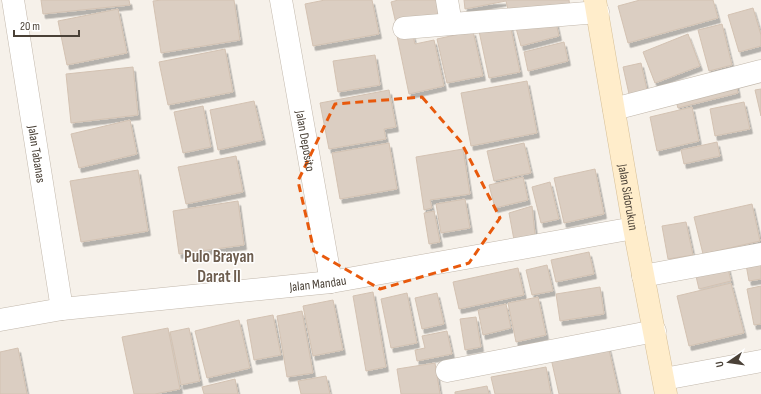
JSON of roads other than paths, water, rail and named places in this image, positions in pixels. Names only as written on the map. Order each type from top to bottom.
[{"type":"street","name":"Jalan Tabanas","points":[[13,0],[62,309]]},
{"type":"street","name":"Jalan Deposito","points":[[281,0],[331,282]]},
{"type":"street","points":[[447,0],[451,24]]},
{"type":"street","points":[[404,28],[451,24],[597,6]]},
{"type":"street","name":"Jalan Sidorukun","points":[[597,6],[634,228],[665,386]]},
{"type":"street","points":[[614,109],[761,71]]},
{"type":"street","name":"Jalan Mandau","points":[[0,320],[62,309],[331,282],[634,228]]},
{"type":"street","points":[[643,276],[761,254]]},
{"type":"street","points":[[447,371],[654,331]]},
{"type":"street","points":[[665,386],[761,360]]},
{"type":"district","name":"Pulo Brayan Darat II","points":[[219,266]]}]
